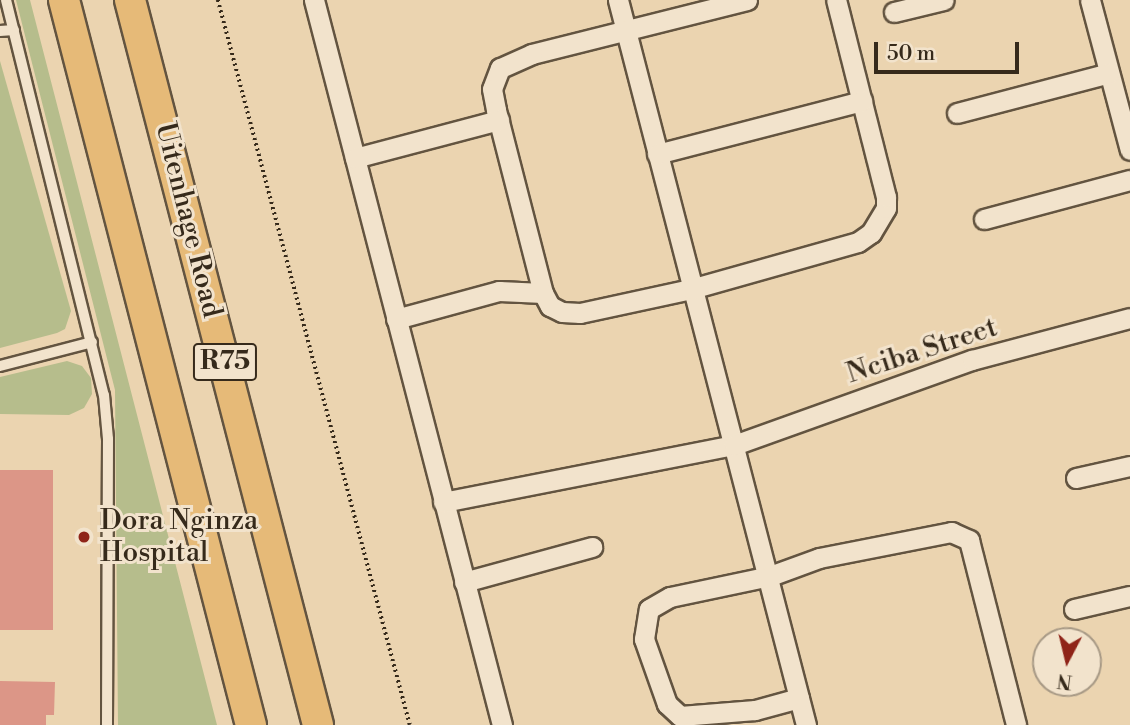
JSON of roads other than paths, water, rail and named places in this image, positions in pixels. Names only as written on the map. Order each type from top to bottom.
[{"type":"main road","name":"R75","points":[[64,0],[251,725]]},
{"type":"main road","name":"Uitenhage Road","points":[[131,0],[318,725]]},
{"type":"street","points":[[314,0],[502,725]]},
{"type":"street","points":[[618,0],[691,289],[770,576],[806,725]]},
{"type":"street","points":[[747,0],[626,29],[511,61],[500,68],[492,89],[542,293],[550,306],[562,312],[580,313],[691,289],[858,242],[871,233],[884,215],[886,197],[836,0]]},
{"type":"street","points":[[894,12],[944,0]]},
{"type":"street","points":[[1090,0],[1130,150]]},
{"type":"street","points":[[957,113],[1109,73]]},
{"type":"street","points":[[657,154],[862,101]]},
{"type":"street","points":[[355,158],[499,120]]},
{"type":"street","points":[[984,219],[1130,180]]},
{"type":"street","points":[[396,319],[499,292],[542,293]]},
{"type":"street","name":"Nciba Street","points":[[443,502],[734,445],[972,360],[1130,318]]},
{"type":"street","points":[[1076,478],[1130,466]]},
{"type":"street","points":[[799,698],[755,710],[680,716],[667,704],[644,639],[649,609],[670,597],[770,576],[819,558],[929,535],[951,533],[968,540],[1016,725]]},
{"type":"street","points":[[464,582],[592,548]]},
{"type":"street","points":[[1074,609],[1130,596]]},
{"type":"lane","points":[[6,0],[92,342],[108,439],[107,725]]},
{"type":"lane","points":[[0,31],[14,30]]},
{"type":"lane","points":[[0,366],[92,342]]},
{"type":"place","name":"Dora Nginza Hospital","points":[[84,537]]}]
